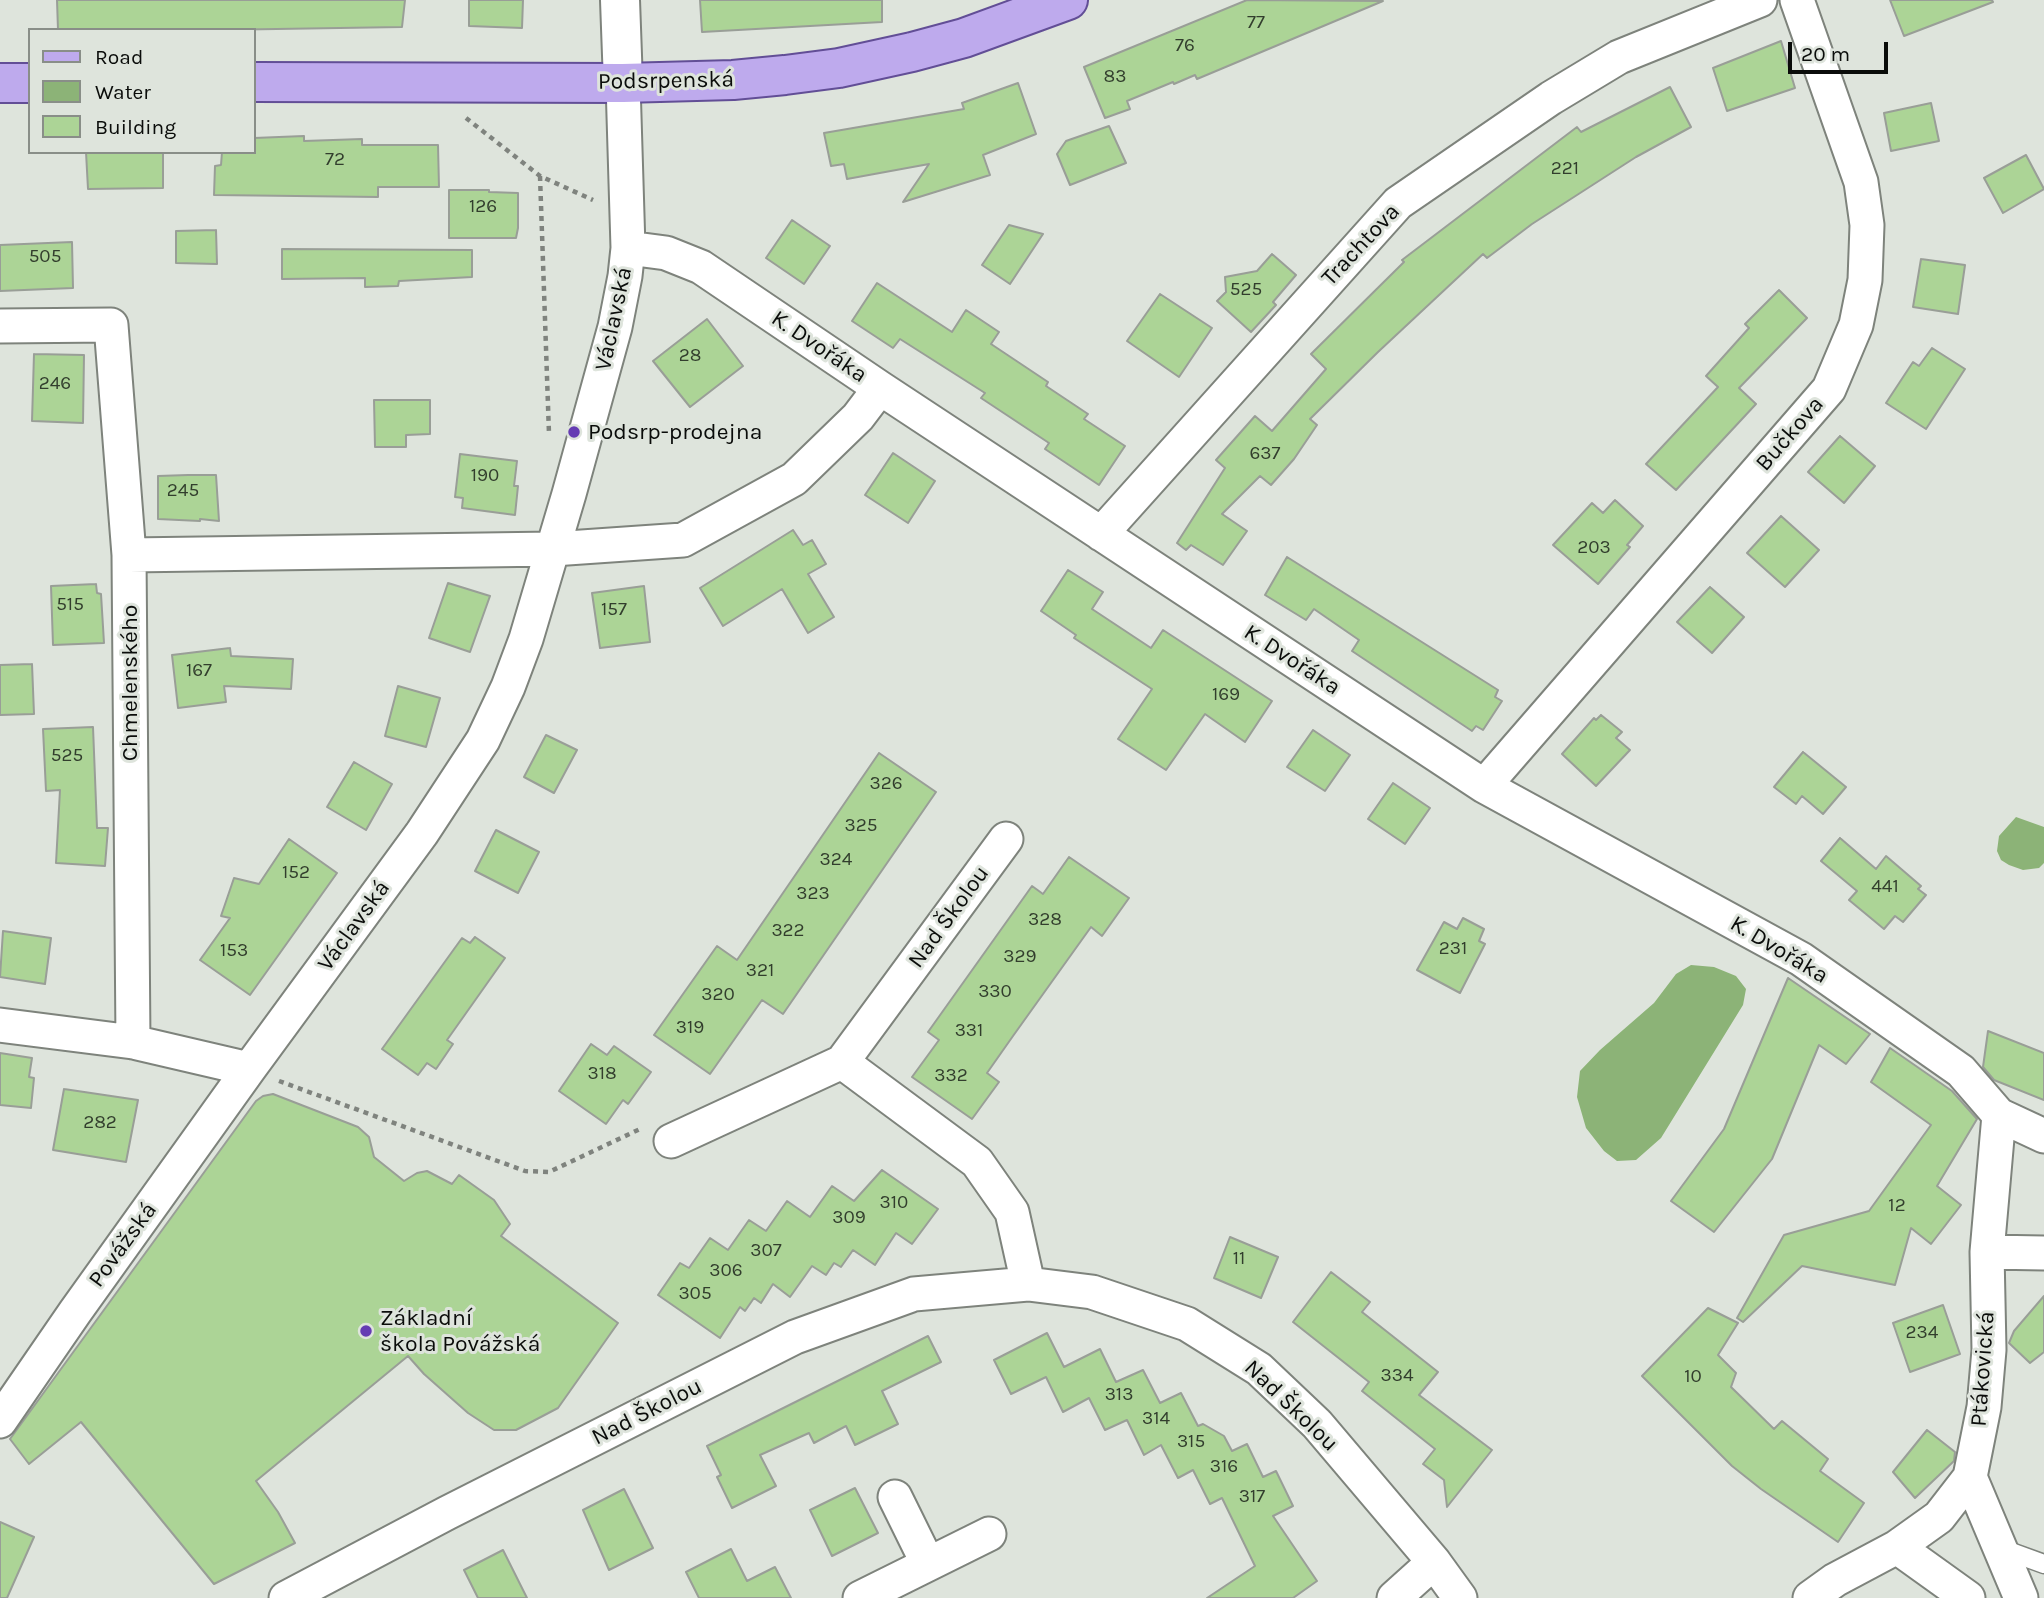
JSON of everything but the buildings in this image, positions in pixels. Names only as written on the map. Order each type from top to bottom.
[{"type":"main road","name":"Podsrpenská","points":[[256,82],[624,83],[733,80],[839,68],[912,52],[964,38],[1068,0]]},
{"type":"main road","points":[[0,83],[28,83]]},
{"type":"street","points":[[620,0],[624,83]]},
{"type":"street","name":"Trachtova","points":[[1101,534],[1398,203],[1551,98],[1619,57],[1760,0]]},
{"type":"street","name":"Bučkova","points":[[1484,786],[1829,389],[1856,325],[1865,280],[1867,225],[1861,182],[1797,0]]},
{"type":"street","name":"Václavská","points":[[249,1069],[422,833],[483,740],[508,687],[526,639],[553,549],[615,327],[625,276],[628,207],[624,83]]},
{"type":"street","name":"K. Dvořáka","points":[[628,247],[666,253],[701,267],[1484,786],[1801,959],[1961,1071],[1999,1115]]},
{"type":"street","name":"Chmelenského","points":[[0,326],[111,324],[129,555],[133,1042]]},
{"type":"street","points":[[129,555],[553,549],[683,540],[794,479],[858,417],[880,388]]},
{"type":"street","name":"Nad Školou","points":[[671,1141],[842,1062],[1006,839]]},
{"type":"street","points":[[0,1025],[133,1042],[249,1069]]},
{"type":"street","points":[[842,1062],[977,1162],[1012,1212],[1028,1284]]},
{"type":"street","name":"Povážská","points":[[0,1421],[249,1069]]},
{"type":"street","points":[[1999,1115],[2044,1136]]},
{"type":"street","name":"Ptákovická","points":[[1810,1598],[1835,1580],[1897,1547],[1939,1517],[1970,1477],[1984,1407],[1989,1350],[1987,1252],[1999,1115]]},
{"type":"street","points":[[1987,1252],[2044,1253]]},
{"type":"street","name":"Nad Školou","points":[[286,1598],[447,1513],[795,1337],[914,1294],[1028,1284],[1093,1292],[1187,1324],[1259,1369],[1317,1424],[1434,1562],[1460,1598]]},
{"type":"street","points":[[1970,1477],[2021,1598]]},
{"type":"street","points":[[895,1497],[929,1564]]},
{"type":"street","points":[[860,1598],[989,1534]]},
{"type":"street","points":[[1897,1547],[1968,1598]]},
{"type":"street","points":[[1394,1598],[1434,1562]]},
{"type":"lane","points":[[2000,1548],[2044,1564]]},
{"type":"path","points":[[455,81],[456,109],[540,176],[603,204],[628,207]]},
{"type":"path","points":[[540,176],[549,439]]},
{"type":"path","points":[[249,1069],[507,1167],[539,1173],[549,1172],[644,1128],[662,1123],[671,1141]]},
{"type":"water","points":[[2016,817],[2044,827],[2044,863],[2039,868],[2023,870],[2001,860],[1997,851],[1999,836]]},
{"type":"water","points":[[1691,965],[1714,967],[1736,976],[1746,989],[1743,1005],[1661,1138],[1636,1160],[1617,1161],[1604,1151],[1586,1128],[1577,1097],[1580,1071],[1654,1003],[1676,974]]},
{"type":"place","name":"Podsrp-prodejna","points":[[574,432]]},
{"type":"place","name":"Základní škola Povážská","points":[[366,1331]]}]
